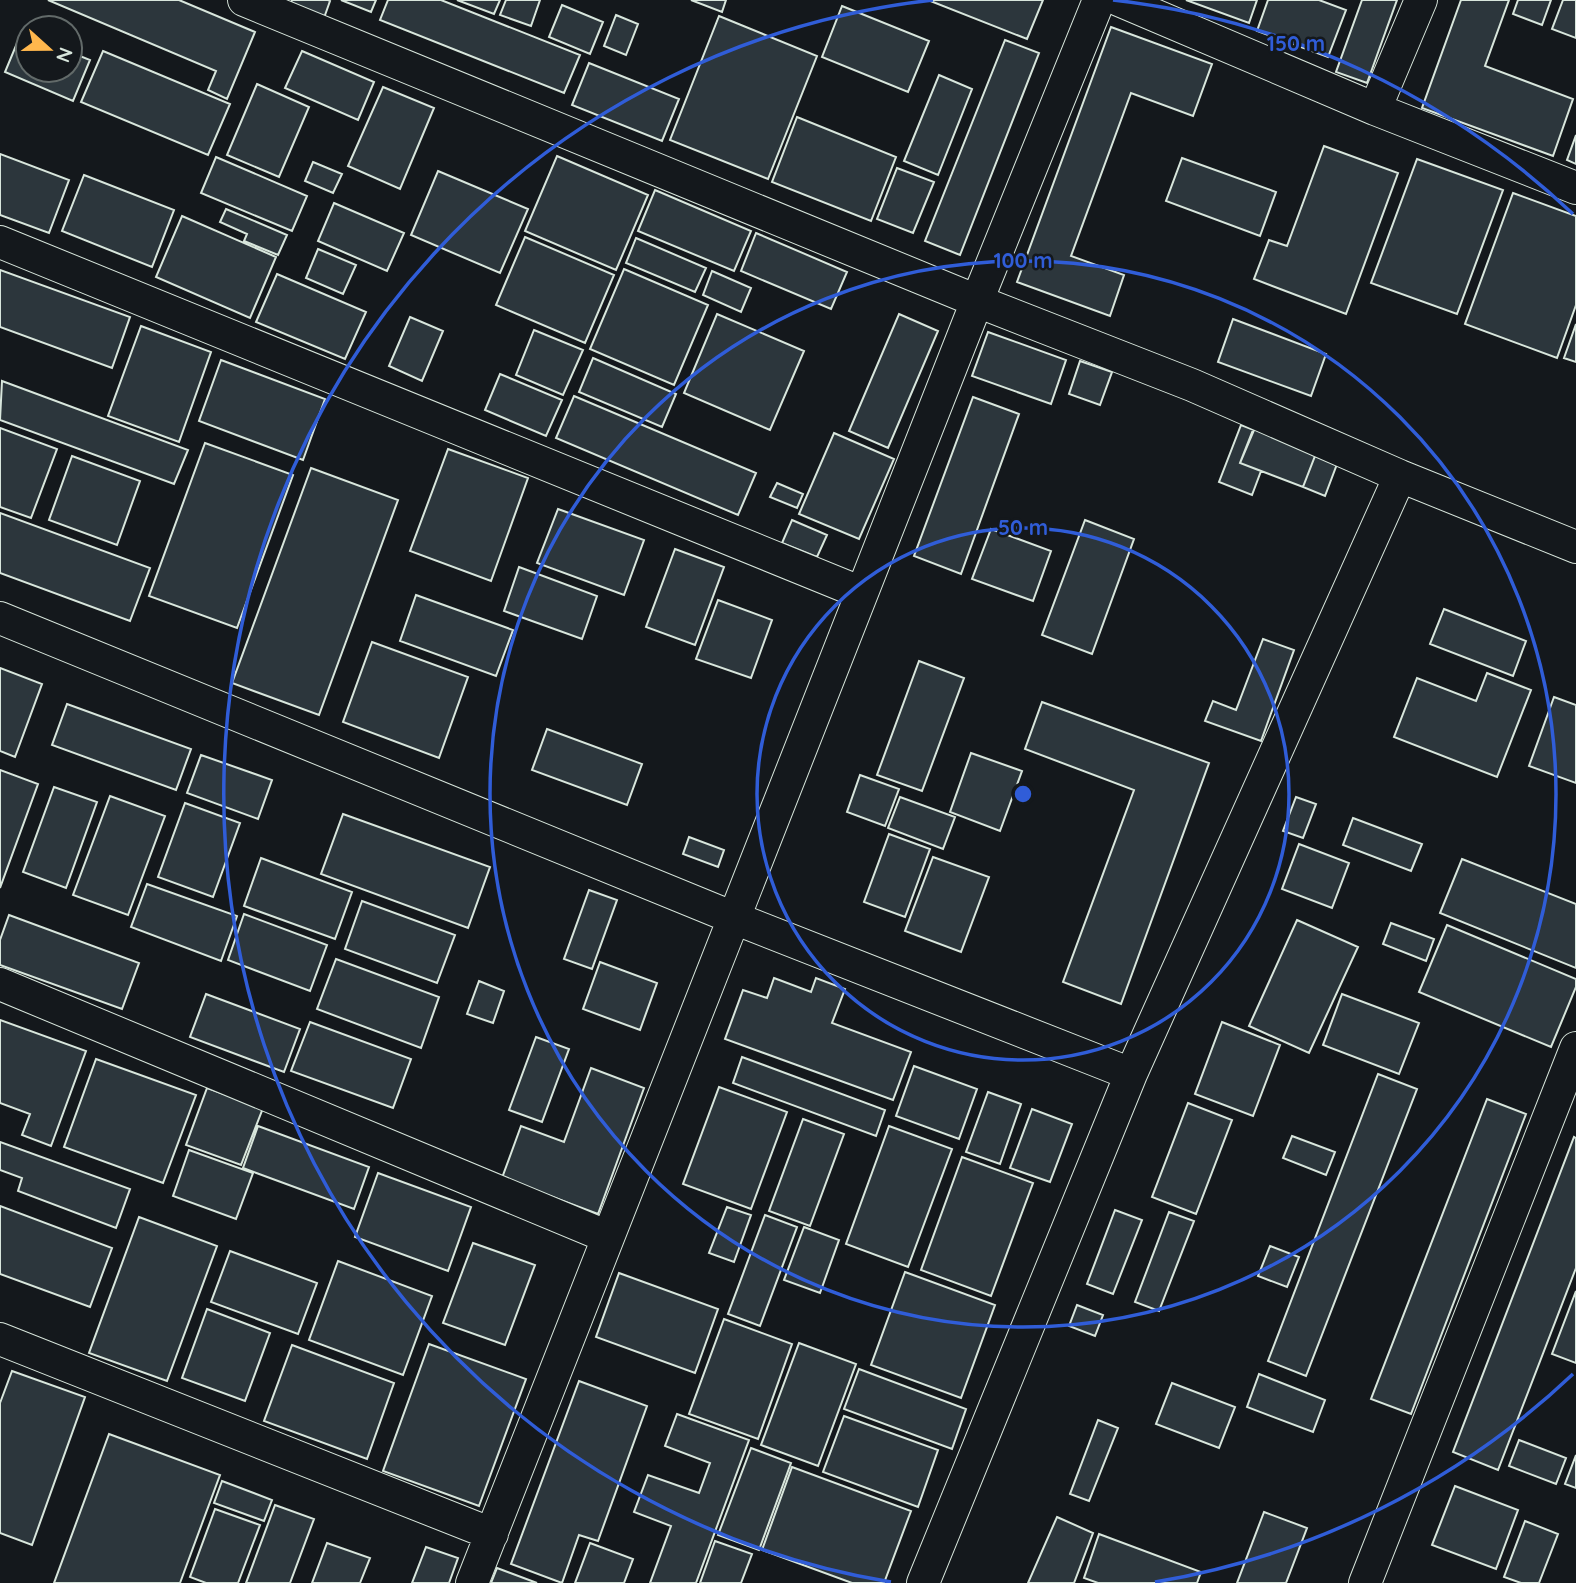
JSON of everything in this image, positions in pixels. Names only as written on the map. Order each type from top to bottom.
[{"type":"street","points":[[244,0],[977,301],[1192,385],[1400,476],[1576,547]]},
{"type":"street","points":[[472,1583],[977,301],[1099,0]]},
{"type":"street","points":[[1119,0],[1375,109],[1576,188]]},
{"type":"street","points":[[1375,109],[1421,0]]},
{"type":"street","points":[[0,242],[862,593]]},
{"type":"street","points":[[923,1583],[1131,1074],[1400,476]]},
{"type":"street","points":[[0,618],[734,918],[1131,1074]]},
{"type":"street","points":[[0,984],[608,1237]]},
{"type":"street","points":[[1365,1583],[1576,1048]]},
{"type":"street","points":[[0,1339],[492,1534]]},
{"type":"building","points":[[48,0],[179,0],[255,32],[227,99],[208,90],[216,71]]},
{"type":"building","points":[[292,0],[330,1],[324,18],[290,5]]},
{"type":"building","points":[[341,0],[376,0],[371,12]]},
{"type":"building","points":[[388,0],[441,0],[580,55],[564,93],[380,20]]},
{"type":"building","points":[[457,0],[500,0],[494,14]]},
{"type":"building","points":[[506,0],[540,0],[531,26],[500,15]]},
{"type":"building","points":[[691,0],[726,0],[722,12]]},
{"type":"building","points":[[928,0],[1043,0],[1027,39]]},
{"type":"building","points":[[1186,0],[1257,0],[1249,23]]},
{"type":"building","points":[[1268,0],[1319,0],[1346,10],[1328,57],[1257,31]]},
{"type":"building","points":[[1362,0],[1397,0],[1367,83],[1336,72]]},
{"type":"building","points":[[1461,0],[1509,0],[1485,66],[1573,99],[1553,156],[1422,108]]},
{"type":"building","points":[[1518,0],[1551,0],[1542,25],[1513,14]]},
{"type":"building","points":[[1563,0],[1576,0],[1576,38],[1552,29]]},
{"type":"building","points":[[562,5],[603,22],[590,54],[549,37]]},
{"type":"building","points":[[842,6],[929,41],[908,92],[822,57]]},
{"type":"building","points":[[616,15],[638,24],[626,55],[604,46]]},
{"type":"building","points":[[719,16],[817,56],[768,179],[670,140]]},
{"type":"building","points":[[1111,27],[1212,64],[1193,116],[1131,93],[1071,256],[1124,275],[1110,316],[1017,282]]},
{"type":"building","points":[[1005,40],[1039,53],[960,255],[925,241]]},
{"type":"building","points":[[14,50],[14,76],[5,72]]},
{"type":"building","points":[[103,51],[230,104],[208,155],[81,102]]},
{"type":"building","points":[[302,51],[374,82],[358,120],[285,88]]},
{"type":"building","points":[[84,58],[90,60],[84,74]]},
{"type":"building","points":[[589,63],[679,99],[662,141],[572,105]]},
{"type":"building","points":[[939,75],[972,89],[938,175],[904,161]]},
{"type":"building","points":[[33,84],[80,84],[73,101]]},
{"type":"building","points":[[257,84],[309,107],[279,177],[227,155]]},
{"type":"building","points":[[383,87],[434,108],[400,189],[348,166]]},
{"type":"building","points":[[797,117],[896,157],[871,221],[772,182]]},
{"type":"building","points":[[1576,135],[1576,164],[1567,160]]},
{"type":"building","points":[[1324,146],[1398,173],[1346,314],[1254,279],[1269,240],[1287,246]]},
{"type":"building","points":[[0,154],[69,180],[49,233],[0,215]]},
{"type":"building","points":[[557,156],[648,195],[616,270],[525,231]]},
{"type":"building","points":[[216,157],[307,196],[292,231],[201,193]]},
{"type":"building","points":[[1182,158],[1276,192],[1260,236],[1166,201]]},
{"type":"building","points":[[1417,159],[1503,190],[1457,314],[1371,283]]},
{"type":"building","points":[[313,162],[342,174],[333,193],[305,181]]},
{"type":"building","points":[[897,168],[934,182],[913,233],[877,219]]},
{"type":"building","points":[[438,171],[528,209],[500,273],[411,235]]},
{"type":"building","points":[[84,175],[174,210],[152,267],[62,231]]},
{"type":"building","points":[[655,190],[751,231],[734,271],[638,231]]},
{"type":"building","points":[[1513,193],[1576,216],[1576,305],[1557,358],[1465,324]]},
{"type":"building","points":[[334,203],[404,233],[387,271],[318,241]]},
{"type":"building","points":[[226,209],[287,235],[278,255],[244,241],[247,234],[220,222]]},
{"type":"building","points":[[182,216],[276,257],[250,318],[156,277]]},
{"type":"building","points":[[756,233],[847,272],[831,309],[741,271]]},
{"type":"building","points":[[525,237],[614,275],[585,343],[496,305]]},
{"type":"building","points":[[636,238],[706,268],[695,292],[626,263]]},
{"type":"building","points":[[318,249],[356,265],[343,294],[306,278]]},
{"type":"building","points":[[624,269],[708,305],[674,385],[590,349]]},
{"type":"building","points":[[0,270],[130,317],[112,368],[0,327]]},
{"type":"building","points":[[712,271],[751,288],[741,312],[703,295]]},
{"type":"building","points":[[277,274],[366,312],[345,359],[256,322]]},
{"type":"building","points":[[717,314],[804,351],[770,430],[684,393]]},
{"type":"building","points":[[899,314],[938,331],[888,448],[849,431]]},
{"type":"building","points":[[410,317],[443,331],[422,381],[389,366]]},
{"type":"building","points":[[1233,319],[1326,354],[1311,396],[1218,362]]},
{"type":"building","points":[[1576,324],[1576,362],[1564,358]]},
{"type":"building","points":[[141,326],[211,352],[179,442],[108,416]]},
{"type":"building","points":[[534,330],[583,350],[563,395],[516,375]]},
{"type":"building","points":[[988,332],[1066,360],[1051,404],[972,376]]},
{"type":"building","points":[[593,358],[676,394],[662,427],[579,392]]},
{"type":"building","points":[[221,360],[325,399],[303,460],[199,421]]},
{"type":"building","points":[[1080,361],[1112,372],[1100,405],[1069,394]]},
{"type":"building","points":[[500,374],[562,400],[546,436],[485,410]]},
{"type":"building","points":[[2,381],[188,450],[174,484],[0,420]]},
{"type":"building","points":[[574,396],[756,473],[738,515],[556,438]]},
{"type":"building","points":[[973,397],[1019,414],[961,574],[914,556]]},
{"type":"building","points":[[1241,425],[1254,430],[1240,463],[1261,471],[1252,495],[1219,482]]},
{"type":"building","points":[[1255,425],[1315,456],[1303,487],[1240,463]]},
{"type":"building","points":[[0,428],[57,449],[31,518],[0,507]]},
{"type":"building","points":[[834,433],[894,459],[859,539],[799,514]]},
{"type":"building","points":[[205,443],[293,475],[237,628],[149,596]]},
{"type":"building","points":[[448,449],[528,478],[491,581],[410,551]]},
{"type":"building","points":[[72,456],[140,481],[117,545],[49,520]]},
{"type":"building","points":[[1315,456],[1337,464],[1325,496],[1303,487]]},
{"type":"building","points":[[311,468],[398,500],[319,715],[232,683]]},
{"type":"building","points":[[777,483],[803,494],[797,508],[770,497]]},
{"type":"building","points":[[558,509],[644,540],[624,595],[537,563]]},
{"type":"building","points":[[0,513],[150,568],[130,621],[0,573]]},
{"type":"building","points":[[792,520],[827,535],[817,557],[782,543]]},
{"type":"building","points":[[1085,520],[1134,539],[1092,654],[1042,635]]},
{"type":"building","points":[[991,529],[1051,551],[1033,601],[972,579]]},
{"type":"building","points":[[675,549],[724,567],[695,645],[646,627]]},
{"type":"building","points":[[519,567],[597,596],[582,639],[504,611]]},
{"type":"building","points":[[416,595],[513,630],[496,676],[400,641]]},
{"type":"building","points":[[718,600],[772,620],[751,678],[696,659]]},
{"type":"building","points":[[1444,609],[1526,641],[1513,676],[1430,644]]},
{"type":"building","points":[[1263,639],[1294,650],[1261,741],[1205,721],[1213,701],[1236,710]]},
{"type":"building","points":[[372,642],[468,677],[439,758],[343,722]]},
{"type":"building","points":[[919,661],[964,678],[922,791],[877,775]]},
{"type":"building","points":[[0,668],[42,684],[15,757],[0,751]]},
{"type":"building","points":[[1487,673],[1531,690],[1497,777],[1394,737],[1417,678],[1476,701]]},
{"type":"building","points":[[1554,697],[1576,705],[1576,783],[1529,766]]},
{"type":"building","points":[[1042,702],[1209,763],[1121,1004],[1063,982],[1134,790],[1025,749]]},
{"type":"building","points":[[67,704],[191,749],[176,790],[52,745]]},
{"type":"building","points":[[547,729],[642,764],[627,805],[532,770]]},
{"type":"building","points":[[971,753],[1022,771],[1000,831],[950,812]]},
{"type":"building","points":[[201,755],[272,780],[258,819],[187,793]]},
{"type":"building","points":[[0,770],[38,784],[0,888]]},
{"type":"building","points":[[860,775],[899,789],[885,826],[847,812]]},
{"type":"building","points":[[54,787],[97,802],[66,888],[23,872]]},
{"type":"building","points":[[110,796],[165,816],[128,915],[73,895]]},
{"type":"building","points":[[900,797],[955,817],[943,849],[888,828]]},
{"type":"building","points":[[1296,797],[1316,804],[1303,838],[1283,831]]},
{"type":"building","points":[[185,803],[240,823],[213,897],[158,877]]},
{"type":"building","points":[[343,814],[490,867],[468,928],[321,874]]},
{"type":"building","points":[[1353,818],[1422,844],[1411,871],[1343,845]]},
{"type":"building","points":[[889,834],[930,849],[905,917],[864,902]]},
{"type":"building","points":[[689,837],[724,850],[718,867],[683,854]]},
{"type":"building","points":[[1299,844],[1349,863],[1332,908],[1282,889]]},
{"type":"building","points":[[933,857],[989,877],[961,952],[905,931]]},
{"type":"building","points":[[261,858],[352,892],[335,939],[244,906]]},
{"type":"building","points":[[1462,859],[1576,904],[1576,968],[1440,913]]},
{"type":"building","points":[[147,884],[237,916],[221,961],[131,927]]},
{"type":"building","points":[[589,890],[617,900],[592,969],[564,959]]},
{"type":"building","points":[[362,901],[455,935],[437,983],[345,949]]},
{"type":"building","points":[[244,914],[327,945],[310,991],[228,960]]},
{"type":"building","points":[[9,915],[139,963],[122,1009],[0,965],[0,940]]},
{"type":"building","points":[[1297,920],[1358,947],[1309,1053],[1249,1026]]},
{"type":"building","points":[[1391,923],[1434,939],[1426,961],[1383,944]]},
{"type":"building","points":[[1447,925],[1576,979],[1576,987],[1551,1047],[1419,992]]},
{"type":"building","points":[[336,959],[439,997],[421,1048],[317,1009]]},
{"type":"building","points":[[600,962],[657,983],[640,1030],[583,1009]]},
{"type":"building","points":[[774,978],[811,992],[816,978],[845,989],[832,1023],[911,1052],[893,1100],[725,1039],[743,990],[767,998]]},
{"type":"building","points":[[479,981],[504,991],[493,1023],[467,1014]]},
{"type":"building","points":[[206,994],[300,1029],[284,1072],[190,1037]]},
{"type":"building","points":[[1342,994],[1419,1023],[1399,1074],[1323,1045]]},
{"type":"building","points":[[0,1020],[86,1051],[51,1146],[22,1135],[30,1114],[0,1103]]},
{"type":"building","points":[[310,1022],[411,1059],[393,1108],[291,1071]]},
{"type":"building","points":[[1222,1022],[1280,1045],[1253,1116],[1195,1094]]},
{"type":"building","points":[[536,1037],[569,1049],[542,1122],[509,1110]]},
{"type":"building","points":[[742,1057],[885,1110],[876,1136],[733,1083]]},
{"type":"building","points":[[96,1059],[196,1095],[163,1183],[64,1147]]},
{"type":"building","points":[[914,1066],[977,1089],[959,1139],[896,1116]]},
{"type":"building","points":[[591,1068],[644,1088],[598,1214],[502,1178],[521,1126],[564,1142]]},
{"type":"building","points":[[1378,1074],[1417,1089],[1306,1376],[1268,1361]]},
{"type":"building","points":[[719,1087],[787,1112],[751,1209],[683,1184]]},
{"type":"building","points":[[207,1088],[263,1108],[241,1165],[186,1145]]},
{"type":"building","points":[[988,1092],[1021,1104],[1000,1164],[966,1152]]},
{"type":"building","points":[[1487,1099],[1526,1114],[1411,1414],[1371,1399]]},
{"type":"building","points":[[1188,1103],[1232,1120],[1196,1214],[1152,1197]]},
{"type":"building","points":[[1032,1109],[1072,1124],[1050,1182],[1010,1168]]},
{"type":"building","points":[[803,1119],[844,1134],[810,1226],[769,1211]]},
{"type":"building","points":[[258,1126],[369,1167],[354,1209],[243,1168]]},
{"type":"building","points":[[889,1126],[952,1149],[908,1267],[846,1244]]},
{"type":"building","points":[[1292,1136],[1335,1152],[1326,1175],[1283,1158]]},
{"type":"building","points":[[1574,1137],[1576,1268],[1498,1470],[1453,1452]]},
{"type":"building","points":[[0,1142],[130,1189],[116,1228],[18,1191],[22,1178],[0,1170]]},
{"type":"building","points":[[189,1150],[253,1173],[236,1219],[173,1196]]},
{"type":"building","points":[[962,1157],[1033,1183],[991,1296],[921,1270]]},
{"type":"building","points":[[378,1173],[471,1207],[448,1271],[355,1237]]},
{"type":"building","points":[[0,1206],[112,1248],[90,1307],[0,1274]]},
{"type":"building","points":[[727,1207],[751,1215],[734,1262],[709,1253]]},
{"type":"building","points":[[1115,1210],[1142,1220],[1113,1294],[1087,1284]]},
{"type":"building","points":[[1169,1212],[1194,1221],[1159,1311],[1135,1302]]},
{"type":"building","points":[[765,1215],[797,1227],[760,1326],[728,1314]]},
{"type":"building","points":[[139,1217],[217,1246],[167,1381],[89,1353]]},
{"type":"building","points":[[804,1227],[839,1240],[820,1293],[784,1280]]},
{"type":"building","points":[[473,1243],[535,1265],[505,1345],[443,1323]]},
{"type":"building","points":[[1270,1246],[1299,1257],[1287,1287],[1258,1276]]},
{"type":"building","points":[[230,1251],[317,1283],[298,1334],[211,1302]]},
{"type":"building","points":[[338,1261],[432,1296],[403,1375],[309,1340]]},
{"type":"building","points":[[905,1272],[995,1305],[961,1398],[871,1365]]},
{"type":"building","points":[[619,1273],[718,1309],[695,1373],[596,1337]]},
{"type":"building","points":[[1576,1291],[1576,1363],[1552,1354]]},
{"type":"building","points":[[1077,1305],[1103,1315],[1095,1336],[1069,1326]]},
{"type":"building","points":[[207,1309],[270,1333],[245,1401],[182,1378]]},
{"type":"building","points":[[724,1319],[792,1344],[758,1439],[689,1414]]},
{"type":"building","points":[[799,1343],[856,1364],[818,1466],[761,1445]]},
{"type":"building","points":[[429,1344],[526,1379],[479,1506],[383,1471]]},
{"type":"building","points":[[292,1345],[394,1383],[367,1459],[264,1421]]},
{"type":"building","points":[[859,1369],[966,1409],[952,1449],[844,1409]]},
{"type":"building","points":[[12,1371],[85,1397],[32,1545],[0,1533],[0,1403]]},
{"type":"building","points":[[1259,1374],[1325,1400],[1313,1432],[1247,1407]]},
{"type":"building","points":[[579,1381],[647,1406],[598,1541],[579,1535],[562,1583],[511,1564]]},
{"type":"building","points":[[1172,1383],[1235,1407],[1219,1448],[1156,1424]]},
{"type":"building","points":[[677,1414],[749,1440],[696,1583],[650,1583],[671,1526],[634,1512],[648,1475],[699,1493],[710,1463],[665,1446]]},
{"type":"building","points":[[844,1416],[938,1450],[918,1507],[823,1472]]},
{"type":"building","points":[[1098,1420],[1118,1428],[1089,1501],[1070,1494]]},
{"type":"building","points":[[109,1434],[220,1475],[180,1583],[54,1583]]},
{"type":"building","points":[[1519,1440],[1566,1458],[1556,1484],[1509,1466]]},
{"type":"building","points":[[751,1448],[791,1463],[759,1550],[718,1535]]},
{"type":"building","points":[[1576,1455],[1576,1488],[1565,1484]]},
{"type":"building","points":[[792,1467],[911,1511],[884,1583],[852,1583],[762,1550]]},
{"type":"building","points":[[222,1481],[272,1500],[264,1521],[214,1503]]},
{"type":"building","points":[[1455,1486],[1518,1510],[1496,1569],[1432,1545]]},
{"type":"building","points":[[275,1505],[314,1519],[290,1583],[246,1583]]},
{"type":"building","points":[[215,1509],[260,1525],[238,1583],[206,1583],[190,1577]]},
{"type":"building","points":[[1264,1512],[1307,1528],[1286,1583],[1237,1583]]},
{"type":"building","points":[[1057,1517],[1093,1533],[1074,1583],[1028,1583]]},
{"type":"building","points":[[1525,1521],[1558,1534],[1539,1583],[1521,1583],[1504,1577]]},
{"type":"building","points":[[1099,1534],[1201,1572],[1197,1583],[1098,1583],[1084,1578]]},
{"type":"building","points":[[715,1541],[752,1554],[741,1583],[700,1583]]},
{"type":"building","points":[[327,1543],[370,1558],[360,1583],[312,1583]]},
{"type":"building","points":[[590,1543],[633,1559],[624,1583],[575,1583]]},
{"type":"building","points":[[426,1547],[458,1558],[449,1583],[412,1583]]},
{"type":"building","points":[[497,1568],[537,1583],[491,1583]]}]
